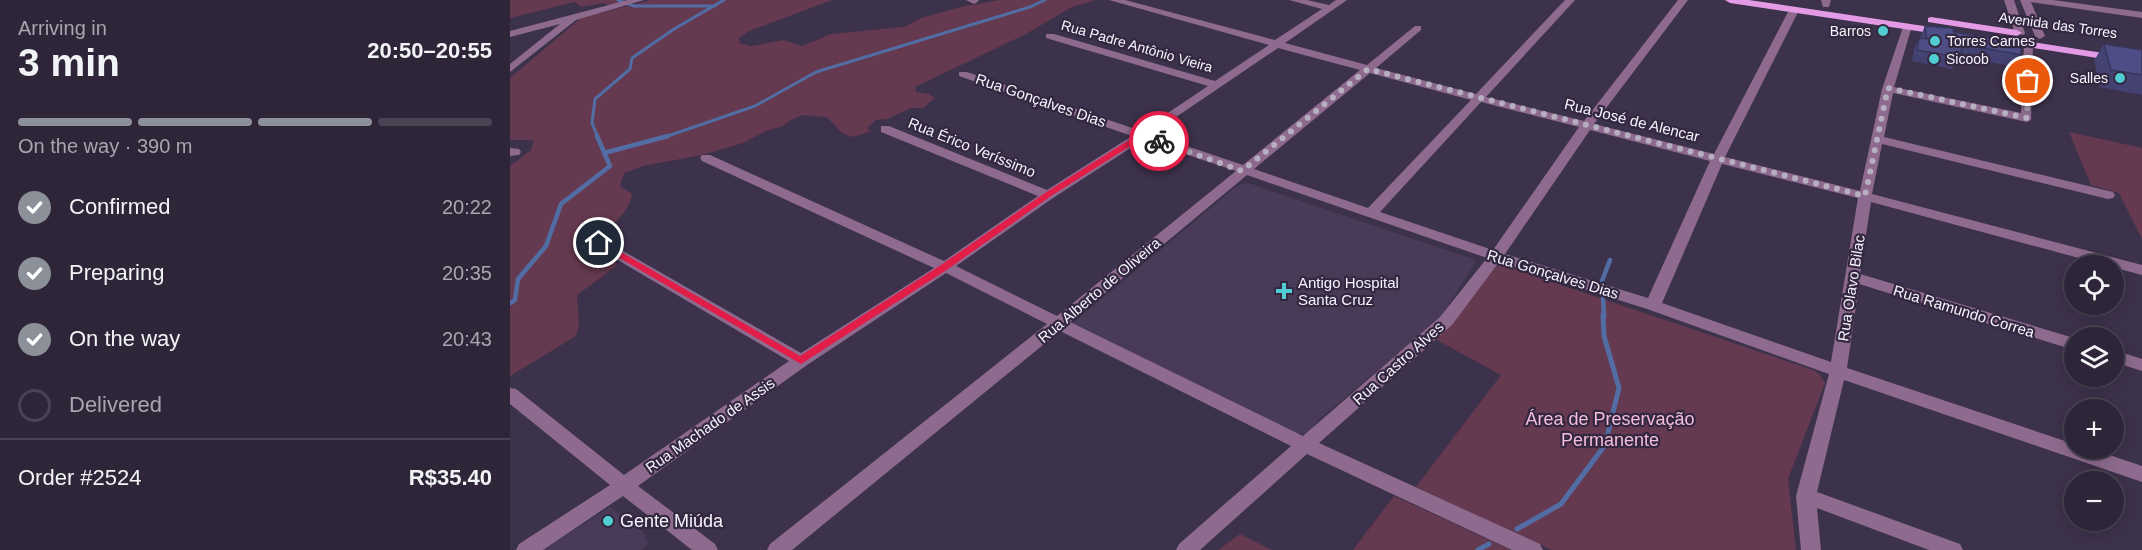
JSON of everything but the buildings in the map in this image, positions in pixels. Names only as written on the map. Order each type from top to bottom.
[{"type":"main road","name":"Avenida das Torres","points":[[1730,0],[1793,5],[1907,26],[2142,62]]},
{"type":"main road","name":"Avenida das Torres","points":[[1793,5],[1826,2],[2142,51]]},
{"type":"main road","points":[[2078,52],[2102,52],[2102,49],[2090,43]]},
{"type":"street","points":[[510,34],[639,0]]},
{"type":"street","name":"Rua José de Alencar","points":[[1114,0],[1477,98],[1865,196],[2142,270]]},
{"type":"street","points":[[1294,0],[1336,4]]},
{"type":"street","points":[[1370,214],[1570,0]]},
{"type":"street","name":"Rua Castro Alves","points":[[1186,550],[1446,321],[1496,256],[1587,125],[1683,0]]},
{"type":"street","points":[[2008,0],[2020,33]]},
{"type":"street","points":[[2025,0],[2040,36]]},
{"type":"street","points":[[2033,0],[2142,15]]},
{"type":"street","name":"Rua Machado de Assis","points":[[526,550],[624,486],[801,361],[1336,4]]},
{"type":"street","points":[[1653,305],[1718,158],[1793,5]]},
{"type":"street","points":[[510,69],[576,17]]},
{"type":"street","name":"Rua Olavo Bilac","points":[[1811,550],[1806,496],[1838,371],[1865,196],[1888,88],[1907,26]]},
{"type":"street","name":"Rua Alberto de Oliveira","points":[[777,550],[1058,324],[1418,28]]},
{"type":"street","name":"Rua Padre Antônio Vieira","points":[[1050,36],[1217,85]]},
{"type":"street","points":[[1888,88],[2027,118],[2028,44]]},
{"type":"street","name":"Rua Gonçalves Dias","points":[[963,74],[1370,214],[1653,305],[1838,371],[2142,474]]},
{"type":"street","name":"Rua Érico Veríssimo","points":[[885,129],[1048,195]]},
{"type":"street","points":[[1878,139],[2108,195]]},
{"type":"street","points":[[706,158],[945,267],[1305,445],[1533,550]]},
{"type":"street","points":[[599,243],[801,361]]},
{"type":"street","name":"Rua Ramundo Correa","points":[[1854,277],[2064,341]]},
{"type":"street","points":[[2124,359],[2142,365]]},
{"type":"street","points":[[510,394],[708,550]]},
{"type":"street","points":[[1806,496],[1953,550]]},
{"type":"shaded area","name":"Antigo Hospital Santa Cruz","points":[[1248,183],[1473,259],[1476,262],[1440,318],[1319,419],[1309,434],[1293,433],[1070,325],[1237,186]]},
{"type":"shaded area","name":"Gente Miúda","points":[[610,507],[647,535],[645,539],[649,544],[640,550],[543,550]]},
{"type":"green space","points":[[510,0],[633,0],[610,6],[604,3],[581,7],[575,2],[510,18]]},
{"type":"green space","points":[[651,0],[832,0],[749,31],[739,38],[740,43],[751,46],[784,40],[802,46],[831,34],[904,27],[921,18],[965,6],[1000,0],[1096,0],[1072,7],[1026,34],[915,87],[916,92],[929,94],[935,98],[923,108],[911,108],[887,119],[876,120],[867,128],[872,131],[853,137],[842,133],[827,117],[803,115],[743,143],[702,155],[643,166],[624,173],[620,186],[632,194],[630,201],[618,219],[595,239],[594,247],[609,254],[618,265],[577,295],[579,325],[576,336],[510,376],[510,166],[531,150],[534,140],[510,140],[510,78],[581,18]]},
{"type":"green space","points":[[2069,132],[2142,148],[2142,239],[2119,193],[2091,185]]},
{"type":"green space","name":"Área de Preservação Permanente","points":[[1502,265],[1813,370],[1820,375],[1825,383],[1788,479],[1796,550],[1552,550],[1416,487],[1501,375],[1435,339],[1456,319],[1495,266]]},
{"type":"green space","points":[[1394,496],[1511,550],[1353,550]]},
{"type":"green space","points":[[1240,534],[1272,550],[1218,550]]},
{"type":"waterway","points":[[618,0],[634,6],[714,6]]},
{"type":"waterway","points":[[714,6],[724,0]]},
{"type":"waterway","points":[[667,136],[755,106],[816,72],[1030,7],[1045,0]]},
{"type":"waterway","points":[[598,138],[592,123],[595,99],[630,69],[632,58],[674,29],[714,6]]},
{"type":"waterway","points":[[597,136],[604,153]]},
{"type":"waterway","points":[[604,153],[667,136]]},
{"type":"waterway","points":[[662,138],[667,136]]},
{"type":"waterway","points":[[510,303],[515,300],[518,279],[546,246],[561,204],[610,166],[604,153]]},
{"type":"waterway","points":[[1602,281],[1610,260]]},
{"type":"waterway","points":[[1603,297],[1604,317]]},
{"type":"waterway","points":[[1517,529],[1561,504],[1605,445],[1619,388],[1604,336],[1603,315]]},
{"type":"waterway","points":[[1478,550],[1489,544]]},
{"type":"way so far","points":[[1159,141],[1242,171],[1368,69],[1865,196],[1888,88],[2027,118],[2028,81]]},
{"type":"place","name":"Barros","points":[[1883,31]]},
{"type":"place","name":"Torres Carnes","points":[[1935,41]]},
{"type":"place","name":"Sicoob","points":[[1934,59]]},
{"type":"place","name":"Salles","points":[[2120,78]]},
{"type":"place","name":"Antigo Hospital Santa Cruz","points":[[1284,291]]},
{"type":"place","name":"Gente Miúda","points":[[608,521]]},
{"type":"route","points":[[599,243],[801,361],[945,267],[1048,195],[1142,135],[1159,141]]}]
